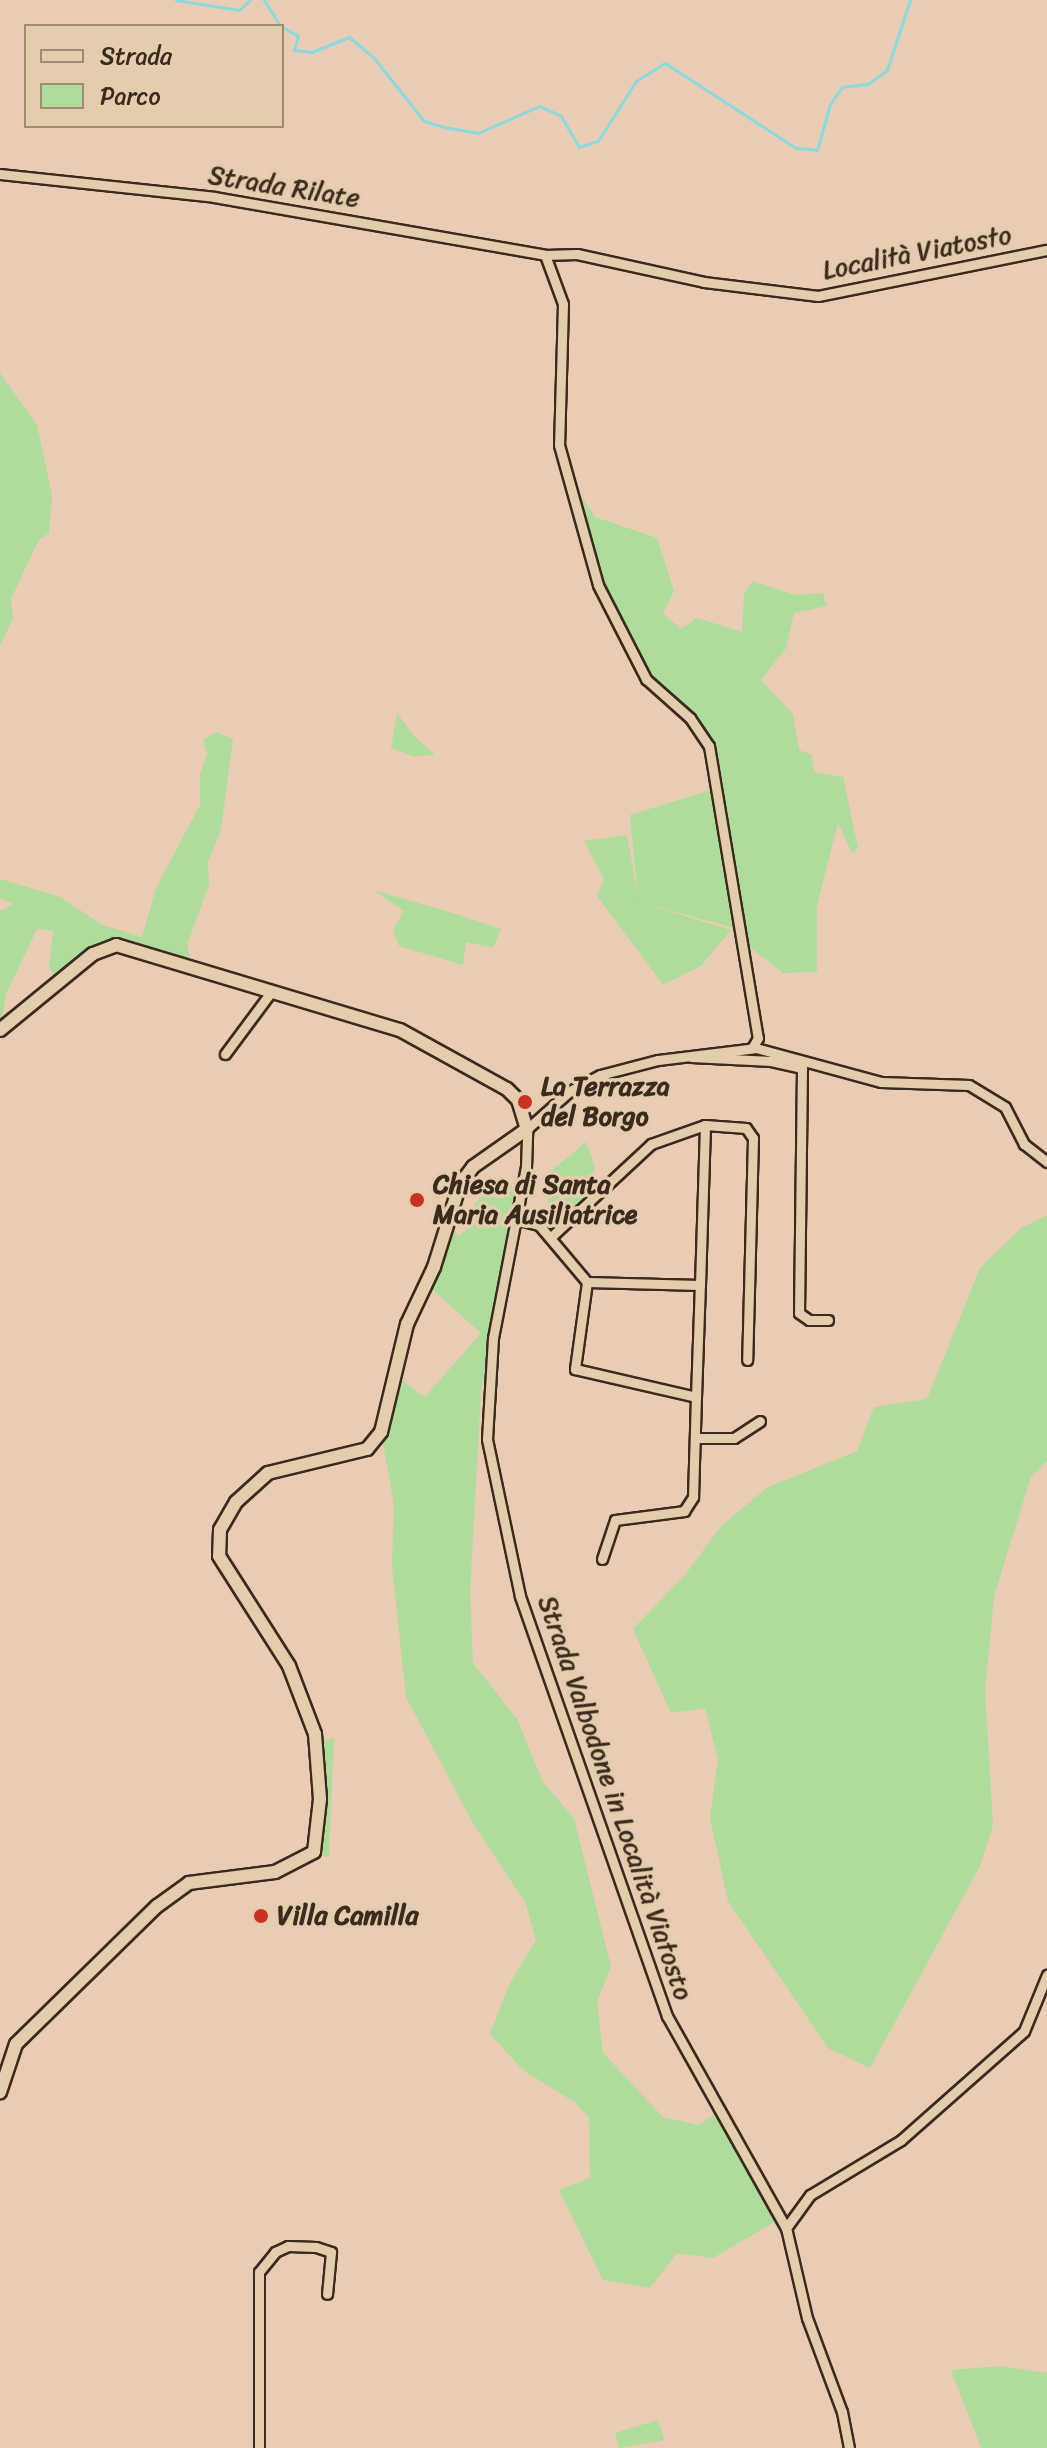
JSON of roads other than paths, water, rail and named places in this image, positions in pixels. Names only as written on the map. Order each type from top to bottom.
[{"type":"street","name":"Strada Rilate","points":[[0,174],[214,197],[558,255]]},
{"type":"street","name":"Località Viatosto","points":[[558,255],[577,254],[704,282],[828,296],[1047,250]]},
{"type":"street","points":[[545,255],[563,304],[559,445],[598,585],[646,679],[690,718],[709,746],[758,1038],[749,1050]]},
{"type":"street","points":[[0,1030],[110,945],[368,1017],[467,1065],[518,1100],[527,1129]]},
{"type":"street","points":[[225,1054],[271,992]]},
{"type":"street","points":[[0,2092],[16,2044],[157,1906],[189,1883],[275,1872],[314,1852],[320,1799],[315,1734],[289,1666],[219,1556],[220,1530],[236,1502],[268,1473],[367,1449],[381,1432],[407,1324],[434,1267],[460,1184],[473,1167],[587,1081],[688,1056],[749,1050],[794,1055],[881,1082],[978,1088],[1005,1107],[1024,1144],[1047,1162]]},
{"type":"street","points":[[688,1056],[802,1068],[799,1313],[809,1320],[828,1320]]},
{"type":"street","points":[[551,1237],[651,1144],[705,1125],[746,1128],[753,1138],[747,1360]]},
{"type":"street","points":[[602,1559],[615,1520],[684,1511],[693,1497],[705,1125]]},
{"type":"street","name":"Strada Valbodone in Località Viatosto","points":[[527,1129],[515,1219],[493,1338],[485,1416],[520,1596],[667,2016],[786,2228],[807,2318],[842,2412],[849,2448]]},
{"type":"street","points":[[515,1219],[539,1225],[587,1282],[575,1369],[696,1397]]},
{"type":"street","points":[[587,1282],[700,1285]]},
{"type":"street","points":[[695,1438],[734,1438],[760,1421]]},
{"type":"street","points":[[786,2228],[810,2195],[901,2140],[1024,2031],[1047,1975]]},
{"type":"street","points":[[259,2448],[259,2272],[275,2252],[288,2246],[316,2247],[331,2252],[327,2294]]},
{"type":"waterway","points":[[176,0],[239,10],[250,0]]},
{"type":"waterway","points":[[264,0],[279,24]]},
{"type":"waterway","points":[[284,28],[298,36],[294,50],[312,52],[349,37],[374,58],[424,121],[444,127],[478,133],[539,106],[561,116],[579,147],[598,141],[636,81],[665,63],[796,148],[817,150],[830,104],[842,87],[868,84],[887,70],[910,0]]},
{"type":"place","name":"La Terrazza del Borgo","points":[[525,1102]]},
{"type":"place","name":"Chiesa di Santa Maria Ausiliatrice","points":[[417,1200]]},
{"type":"place","name":"Villa Camilla","points":[[261,1916]]}]
